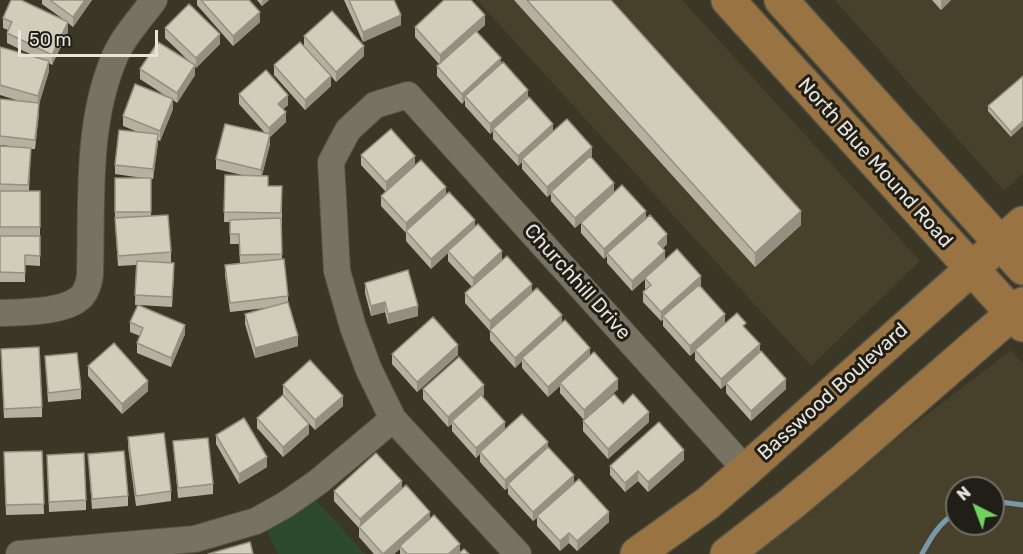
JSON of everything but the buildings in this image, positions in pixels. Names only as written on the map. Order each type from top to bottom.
[{"type":"main road","name":"North Blue Mound Road","points":[[728,0],[971,269],[1019,314]]},
{"type":"main road","name":"North Blue Mound Road","points":[[781,0],[1011,233],[1023,268]]},
{"type":"main road","name":"Basswood Boulevard","points":[[638,554],[700,509],[746,470],[1011,233]]},
{"type":"main road","points":[[727,554],[790,505],[1019,314]]},
{"type":"street","points":[[0,313],[38,312],[74,303],[87,289],[90,275],[93,171],[100,98],[113,59],[154,0]]},
{"type":"street","name":"Churchhill Drive","points":[[393,419],[369,370],[353,327],[337,271],[331,162],[348,130],[375,105],[408,95],[746,470]]},
{"type":"street","points":[[19,554],[162,549],[256,521],[285,505],[318,482],[393,419],[518,554]]},
{"type":"shaded area","points":[[477,0],[682,0],[920,261],[811,366]]},
{"type":"shaded area","points":[[835,0],[1023,0],[1023,174],[1004,191]]},
{"type":"shaded area","points":[[1011,350],[1023,363],[1023,554],[753,554],[828,491]]},
{"type":"green space","points":[[315,499],[365,554],[278,554],[265,526]]},
{"type":"waterway","points":[[1005,503],[1023,505]]},
{"type":"waterway","points":[[922,554],[936,530],[945,521]]}]
